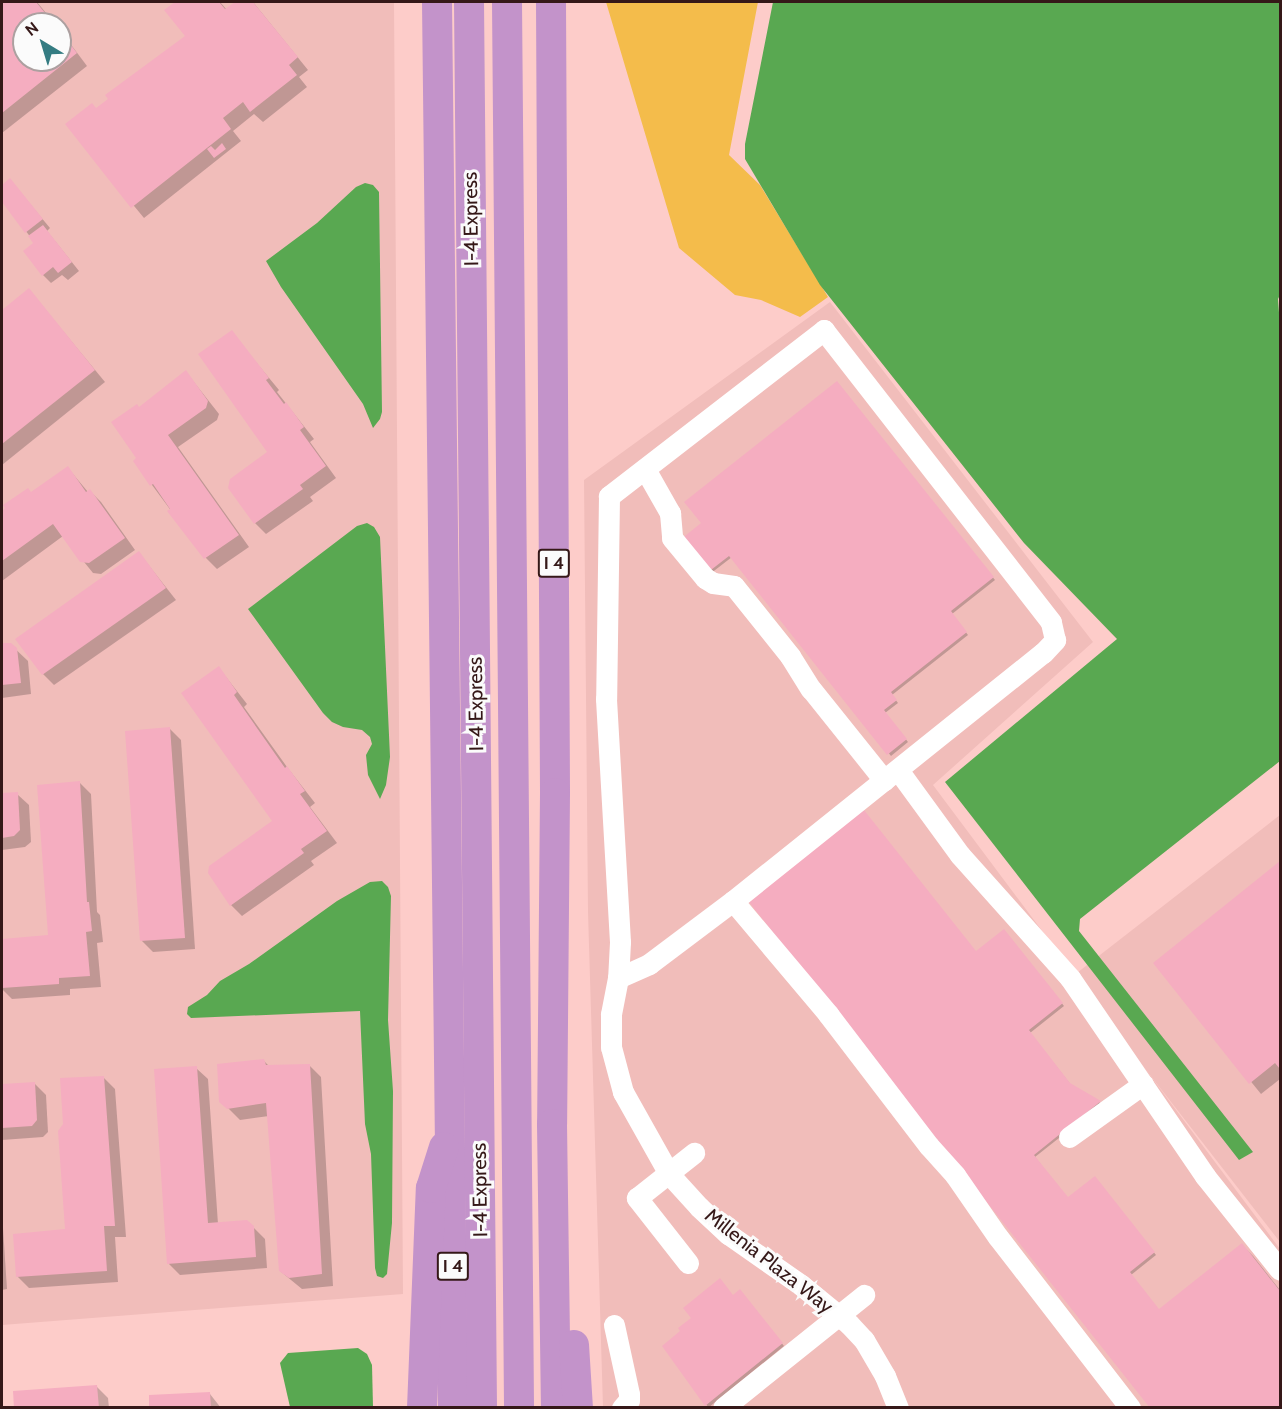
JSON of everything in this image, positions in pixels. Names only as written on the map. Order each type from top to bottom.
[{"type":"highway","name":"I 4","points":[[437,2],[446,834],[452,1124],[453,1407]]},
{"type":"highway","name":"I-4 Express","points":[[469,2],[482,1407]]},
{"type":"highway","name":"I-4 Express","points":[[507,2],[519,1407]]},
{"type":"highway","name":"I 4","points":[[551,2],[555,781],[553,1218],[556,1407]]},
{"type":"highway","points":[[422,1407],[431,1188],[452,1124]]},
{"type":"highway","points":[[553,1218],[569,1259],[578,1407]]},
{"type":"street","points":[[618,978],[650,964],[733,901],[891,775],[1043,653],[1055,640],[1051,622],[824,330],[645,469],[670,513],[672,538],[705,578],[713,584],[734,586],[790,656],[811,689],[891,775],[1070,978],[1205,1176],[1281,1270]]},
{"type":"street","name":"Millenia Plaza Way","points":[[645,469],[609,496],[605,647],[620,942],[618,978],[611,1014],[610,1047],[623,1092],[669,1174],[728,1234],[801,1285],[864,1340],[885,1376],[898,1407]]},
{"type":"street","points":[[733,901],[828,1014],[929,1146],[955,1175],[998,1237],[1130,1407]]},
{"type":"street","points":[[1069,1137],[1143,1084]]},
{"type":"street","points":[[688,1263],[637,1198],[694,1154]]},
{"type":"street","points":[[723,1407],[864,1295]]},
{"type":"street","points":[[614,1325],[630,1394],[629,1400],[622,1407]]},
{"type":"shaded area","points":[[2,2],[394,2],[403,1294],[2,1325]]},
{"type":"shaded area","points":[[606,2],[758,2],[729,155],[760,185],[828,297],[800,317],[761,300],[735,295],[679,248]]},
{"type":"shaded area","points":[[773,2],[1280,2],[1280,295],[1278,299],[1280,326],[1280,761],[1080,919],[1079,931],[1253,1152],[1239,1160],[945,782],[1117,639],[1024,543],[820,285],[745,159],[745,144]]},
{"type":"shaded area","points":[[365,183],[373,185],[379,192],[382,412],[373,428],[363,404],[281,287],[266,261],[317,223],[356,187]]},
{"type":"shaded area","points":[[830,302],[1093,642],[933,785],[1280,1249],[1280,1407],[603,1407],[588,912],[584,480]]},
{"type":"shaded area","points":[[367,523],[374,527],[380,537],[390,757],[386,785],[380,799],[368,775],[366,755],[372,744],[370,737],[362,730],[343,727],[332,722],[323,713],[248,609],[357,526]]},
{"type":"shaded area","points":[[1280,815],[1280,1242],[1073,976]]},
{"type":"shaded area","points":[[382,881],[388,887],[391,896],[388,1020],[393,1091],[392,1223],[387,1274],[383,1278],[377,1276],[375,1268],[371,1154],[365,1124],[360,1011],[191,1018],[187,1014],[188,1007],[207,995],[220,981],[249,964],[337,901],[370,882]]},
{"type":"shaded area","points":[[358,1348],[367,1354],[372,1365],[373,1407],[290,1407],[280,1363],[288,1353]]},
{"type":"building","points":[[2,2],[36,2],[44,12],[12,12],[12,72],[53,72],[2,113]]},
{"type":"building","points":[[175,2],[219,2],[225,9],[235,2],[253,2],[298,57],[289,65],[297,75],[250,112],[243,102],[223,118],[231,129],[131,208],[65,124],[92,103],[96,108],[108,99],[105,95],[185,36],[164,10]]},
{"type":"building","points":[[72,47],[77,53],[72,57]]},
{"type":"building","points":[[222,143],[226,149],[214,158],[207,149],[211,146],[215,150]]},
{"type":"building","points":[[10,178],[43,219],[25,233],[2,202],[2,185]]},
{"type":"building","points":[[43,225],[72,262],[58,273],[53,267],[42,276],[23,251],[33,243],[28,236]]},
{"type":"building","points":[[29,288],[95,370],[2,444],[2,310]]},
{"type":"building","points":[[232,330],[269,378],[266,380],[304,427],[300,430],[326,466],[300,485],[303,489],[254,524],[228,488],[230,479],[267,452],[198,354]]},
{"type":"building","points":[[186,370],[208,401],[206,408],[168,435],[239,535],[204,559],[167,511],[170,509],[153,484],[150,486],[133,461],[136,458],[111,422],[137,404],[139,407]]},
{"type":"building","points":[[837,381],[994,577],[951,611],[967,632],[891,692],[897,700],[884,710],[907,739],[887,755],[729,556],[707,573],[680,540],[701,523],[684,502]]},
{"type":"building","points":[[68,466],[86,492],[90,489],[125,538],[89,563],[80,562],[53,524],[2,561],[2,511],[5,508],[3,505],[28,488],[31,492]]},
{"type":"building","points":[[139,551],[166,588],[42,675],[15,639]]},
{"type":"building","points":[[2,643],[11,643],[17,648],[21,683],[2,685]]},
{"type":"building","points":[[219,666],[237,692],[234,695],[285,768],[287,766],[305,791],[300,794],[327,831],[301,849],[304,853],[230,906],[208,873],[209,866],[272,821],[181,693]]},
{"type":"building","points":[[170,727],[185,938],[140,941],[125,731]]},
{"type":"building","points":[[80,781],[87,902],[89,902],[92,931],[86,932],[90,976],[59,978],[59,984],[2,988],[2,939],[48,935],[37,785]]},
{"type":"building","points":[[18,792],[20,830],[14,836],[2,838],[2,793]]},
{"type":"building","points":[[864,810],[976,951],[1004,929],[1063,1003],[1029,1030],[1070,1083],[1101,1101],[1034,1155],[1068,1197],[1095,1176],[1155,1252],[1130,1272],[1159,1309],[1242,1243],[1280,1291],[1280,1408],[1150,1408],[749,902]]},
{"type":"building","points":[[1280,861],[1280,1069],[1275,1063],[1249,1084],[1153,963]]},
{"type":"building","points":[[264,1059],[266,1065],[310,1064],[322,1274],[289,1278],[279,1271],[266,1103],[227,1109],[219,1102],[217,1064]]},
{"type":"building","points":[[197,1066],[208,1223],[247,1220],[254,1226],[256,1257],[167,1264],[154,1069]]},
{"type":"building","points":[[104,1076],[115,1226],[104,1226],[107,1271],[16,1277],[13,1234],[65,1229],[58,1131],[63,1124],[60,1078]]},
{"type":"building","points":[[35,1082],[37,1120],[32,1126],[2,1128],[2,1084]]},
{"type":"building","points":[[720,1278],[733,1295],[740,1289],[783,1343],[705,1406],[662,1346],[680,1331],[678,1328],[691,1318],[683,1308]]},
{"type":"building","points":[[97,1385],[99,1408],[14,1408],[13,1391]]},
{"type":"building","points":[[210,1392],[211,1408],[149,1408],[149,1395]]}]
